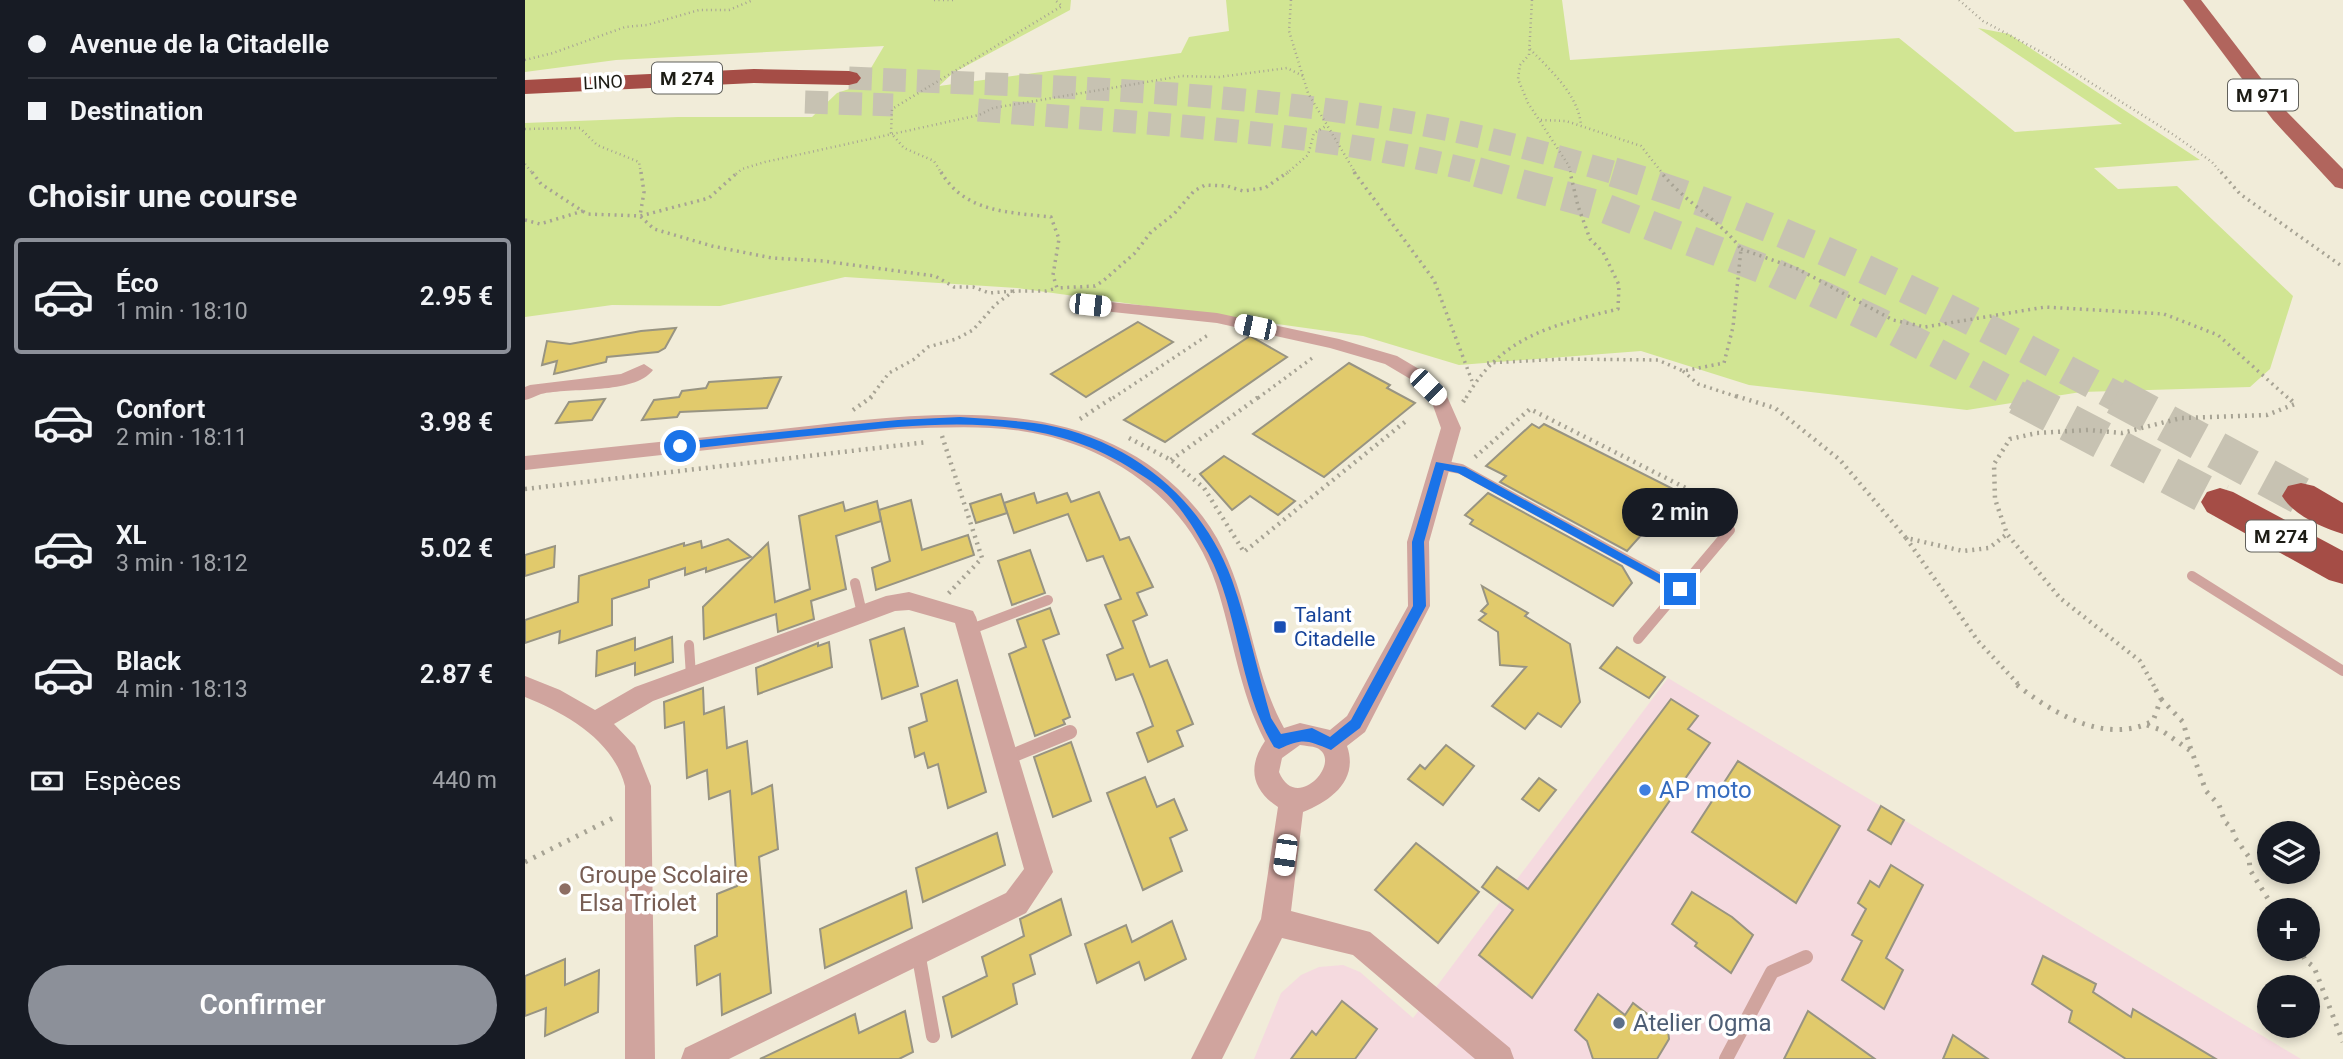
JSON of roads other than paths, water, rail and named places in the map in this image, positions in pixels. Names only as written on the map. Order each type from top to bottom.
[{"type":"highway","name":"LINO","points":[[525,87],[754,76],[849,78]]},
{"type":"highway","name":"LINO","points":[[525,104],[726,100]]},
{"type":"highway","name":"M 274","points":[[2301,496],[2343,520]]},
{"type":"highway","name":"M 274","points":[[2220,502],[2343,569]]},
{"type":"main road","name":"M 971","points":[[2193,0],[2280,116],[2343,182]]},
{"type":"street","points":[[1090,305],[1229,321],[1333,343],[1391,360],[1418,376],[1439,398],[1451,428],[1450,467],[1418,542],[1419,606],[1356,724],[1331,744]]},
{"type":"street","points":[[525,394],[536,389],[625,379],[644,370]]},
{"type":"street","points":[[525,463],[898,423],[960,421],[1036,426],[1083,439],[1123,457],[1160,481],[1180,500],[1195,523],[1226,579],[1265,720],[1279,743]]},
{"type":"street","points":[[594,723],[644,694],[894,602],[909,601],[958,613],[965,617],[969,630],[1039,872],[1016,903],[696,1059]]},
{"type":"street","points":[[525,686],[594,723],[625,753],[638,786],[639,1059]]},
{"type":"street","points":[[1312,734],[1331,744],[1339,762],[1333,782],[1315,796],[1292,799],[1282,796],[1267,781],[1266,761],[1279,743],[1288,737],[1312,734]]},
{"type":"street","points":[[1206,1059],[1275,922],[1292,799]]},
{"type":"street","points":[[1275,922],[1360,942],[1499,1059]]},
{"type":"lane","points":[[1450,467],[1680,589]]},
{"type":"lane","points":[[1638,639],[1730,530]]},
{"type":"lane","points":[[2192,576],[2343,671]]},
{"type":"lane","points":[[855,583],[862,613]]},
{"type":"lane","points":[[969,630],[1048,600]]},
{"type":"lane","points":[[689,645],[691,676]]},
{"type":"lane","points":[[1007,758],[1070,732]]},
{"type":"lane","points":[[918,951],[933,1036]]},
{"type":"lane","points":[[1726,1059],[1772,972],[1806,957]]},
{"type":"tunnel","points":[[849,78],[1153,92],[1305,107],[1455,131],[1619,174]]},
{"type":"tunnel","points":[[805,102],[893,105]]},
{"type":"tunnel","points":[[978,110],[1297,138],[1423,159],[1484,174]]},
{"type":"tunnel","points":[[1477,172],[1594,204],[1774,273],[1880,323],[2022,398]]},
{"type":"tunnel","points":[[1613,172],[1744,217],[1872,272],[2119,398]]},
{"type":"tunnel","points":[[2018,396],[2220,502]]},
{"type":"tunnel","points":[[2116,396],[2301,496]]},
{"type":"place","name":"Talant Citadelle","points":[[1280,627]]},
{"type":"place","name":"AP moto","points":[[1645,790]]},
{"type":"place","name":"Groupe Scolaire Elsa Triolet","points":[[565,889]]},
{"type":"place","name":"Atelier Ogma","points":[[1619,1023]]}]
